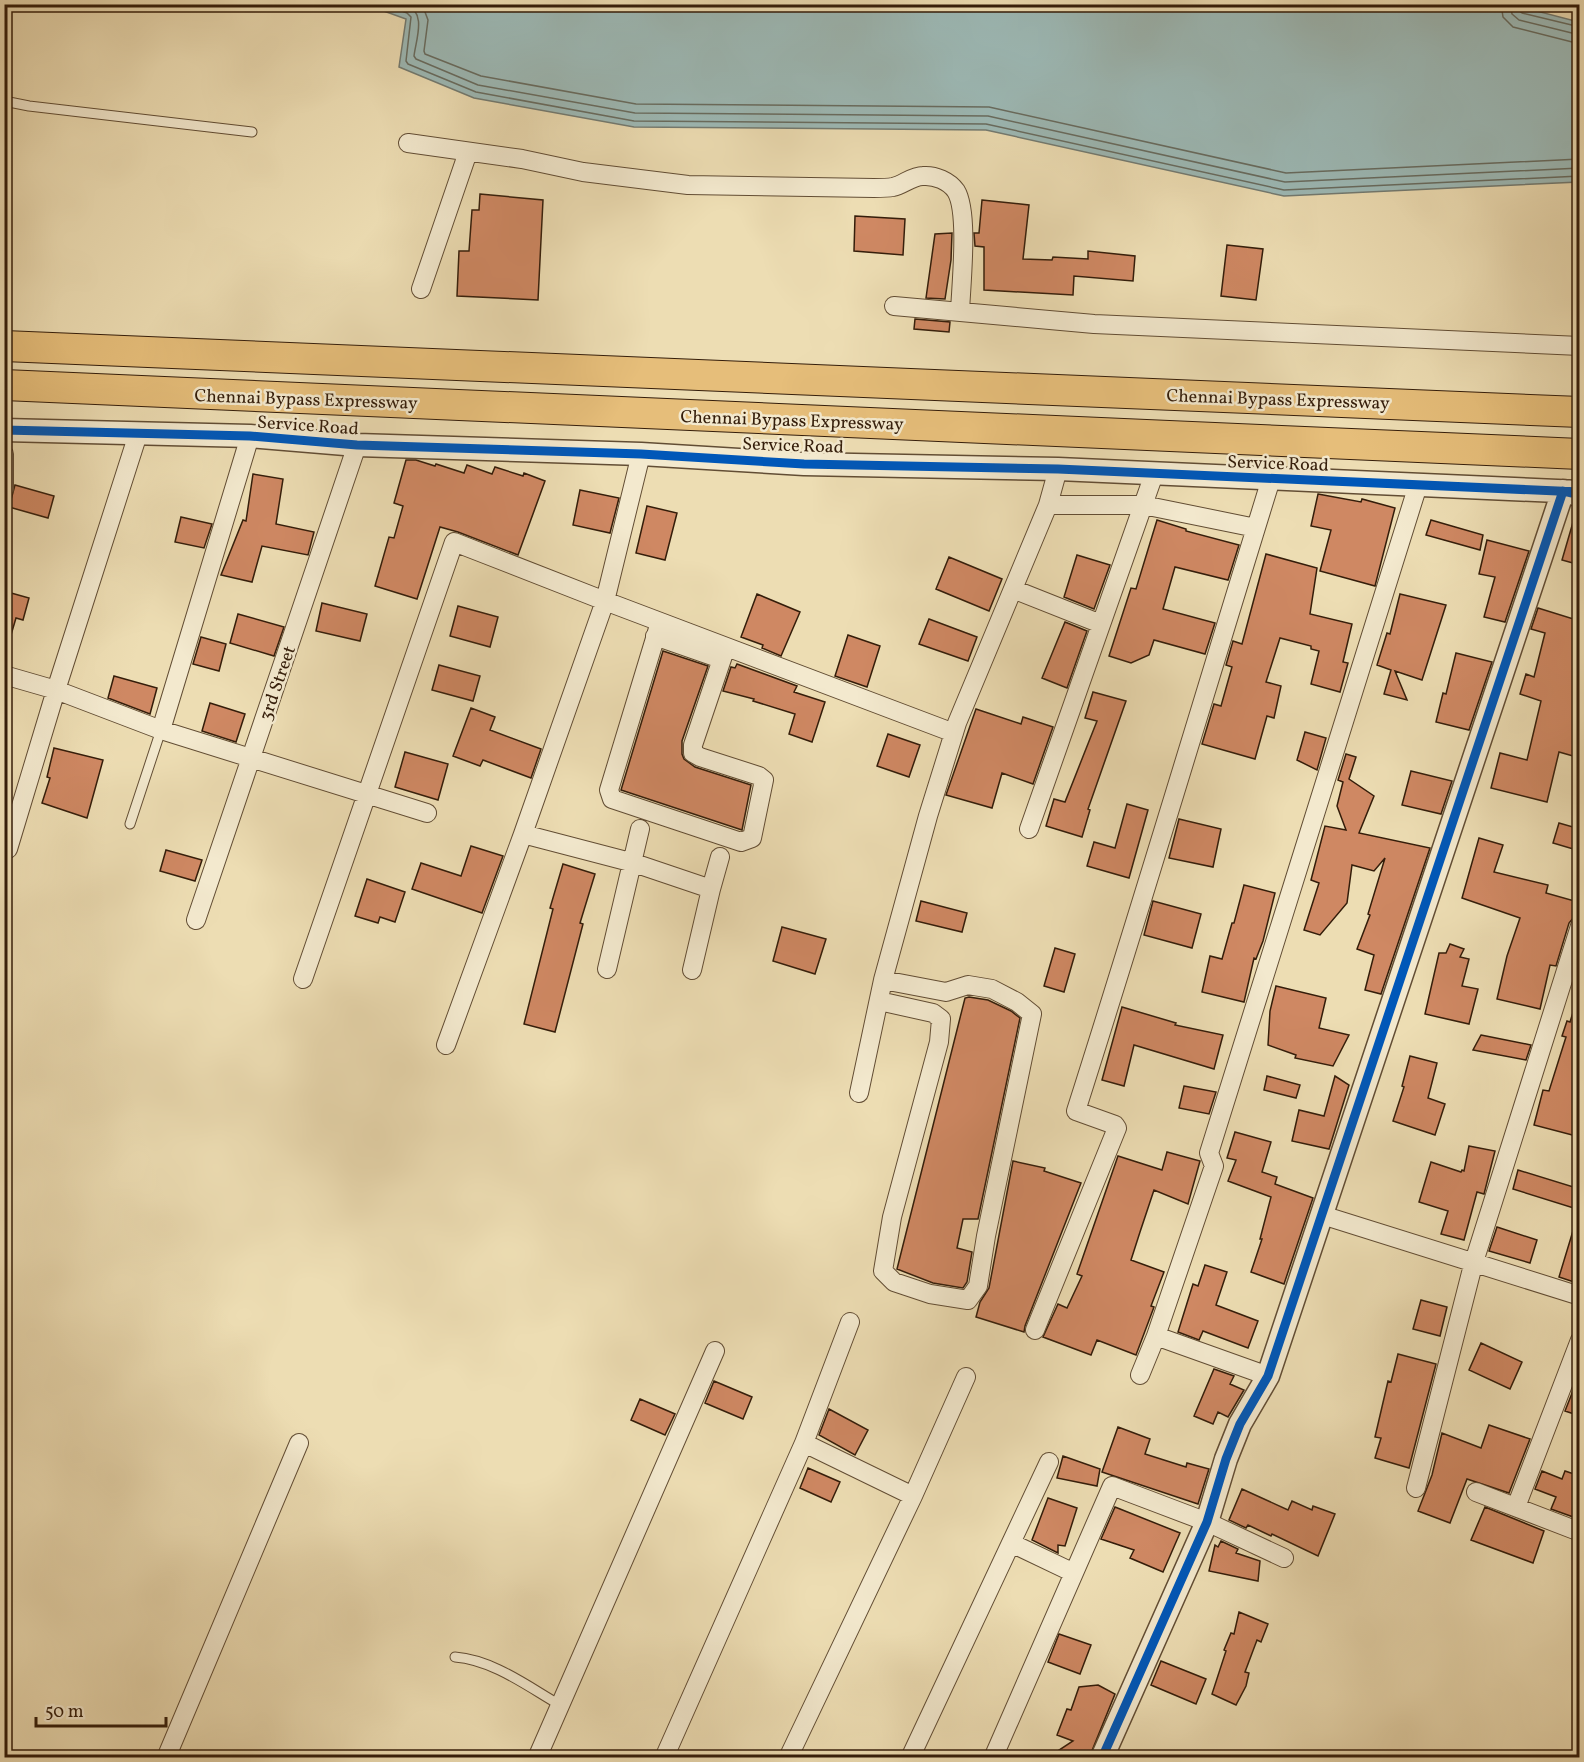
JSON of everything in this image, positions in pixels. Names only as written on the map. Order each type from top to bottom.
[{"type":"highway","name":"Chennai Bypass Expressway","points":[[4,346],[1580,412]]},
{"type":"highway","name":"Chennai Bypass Expressway","points":[[4,385],[1580,454]]},
{"type":"street","points":[[408,143],[522,159],[583,172],[688,185],[874,188],[894,187],[922,175],[935,177],[946,182],[956,192],[963,216],[960,312]]},
{"type":"street","points":[[421,289],[468,152]]},
{"type":"street","points":[[894,306],[1094,324],[1580,346]]},
{"type":"street","name":"Service Road","points":[[4,430],[250,436],[357,445],[641,454],[804,464],[1058,469],[1574,493]]},
{"type":"street","points":[[8,849],[138,434]]},
{"type":"street","points":[[161,730],[250,436]]},
{"type":"street","name":"3rd Street","points":[[196,920],[357,445]]},
{"type":"street","points":[[4,454],[4,489]]},
{"type":"street","points":[[446,1045],[523,834],[604,601],[641,454]]},
{"type":"street","points":[[859,1093],[883,980],[928,816],[954,734],[1048,505],[1058,469]]},
{"type":"street","points":[[1029,828],[1154,474]]},
{"type":"street","points":[[1035,1330],[1117,1128],[1115,1125],[1076,1111],[1271,479]]},
{"type":"street","points":[[1140,1375],[1156,1336],[1214,1166],[1209,1153],[1418,485]]},
{"type":"street","points":[[1102,1758],[1207,1522],[1226,1459],[1240,1424],[1268,1376],[1574,493]]},
{"type":"street","points":[[1048,505],[1143,505],[1256,528]]},
{"type":"street","points":[[303,979],[454,542],[604,601],[658,629],[954,734]]},
{"type":"street","points":[[1013,589],[1101,624]]},
{"type":"street","points":[[658,629],[609,790],[612,799],[741,842],[752,838],[764,780],[759,776],[693,753],[693,745],[724,653]]},
{"type":"street","points":[[4,675],[56,690],[161,730],[427,813]]},
{"type":"street","points":[[607,969],[640,829]]},
{"type":"street","points":[[523,834],[634,862],[711,889]]},
{"type":"street","points":[[692,970],[720,857]]},
{"type":"street","points":[[1416,1488],[1473,1264],[1580,926]]},
{"type":"street","points":[[879,1001],[933,1013],[941,1019],[939,1042],[892,1217],[883,1271],[894,1282],[930,1294],[968,1300],[978,1286],[986,1236],[1032,1014],[1017,1002],[992,989],[968,985],[946,992],[883,980]]},
{"type":"street","points":[[1322,1215],[1580,1296]]},
{"type":"street","points":[[664,1758],[804,1443],[849,1322]]},
{"type":"street","points":[[1156,1336],[1268,1376]]},
{"type":"street","points":[[1516,1507],[1580,1340]]},
{"type":"street","points":[[537,1758],[715,1351]]},
{"type":"street","points":[[788,1758],[913,1496],[966,1377]]},
{"type":"street","points":[[166,1758],[299,1443]]},
{"type":"street","points":[[804,1443],[913,1496]]},
{"type":"street","points":[[910,1758],[1049,1462]]},
{"type":"street","points":[[993,1758],[1112,1486],[1207,1522],[1284,1558]]},
{"type":"street","points":[[1476,1492],[1580,1532]]},
{"type":"street","points":[[1011,1543],[1074,1573]]},
{"type":"lane","points":[[4,101],[29,106],[252,132]]},
{"type":"lane","points":[[130,824],[161,730]]},
{"type":"lane","points":[[455,1657],[470,1658],[496,1668],[560,1705]]},
{"type":"water","points":[[367,5],[1513,5],[1579,22],[1579,182],[1284,196],[986,130],[634,127],[474,98],[399,67],[406,19]]},
{"type":"building","points":[[480,194],[543,200],[538,300],[457,296],[459,251],[469,251],[472,210],[479,210]]},
{"type":"building","points":[[982,200],[1029,205],[1023,259],[1052,260],[1053,257],[1088,259],[1088,251],[1135,256],[1133,281],[1074,276],[1073,295],[984,290],[984,247],[975,246],[974,233],[979,233]]},
{"type":"building","points":[[855,216],[905,219],[903,255],[854,251]]},
{"type":"building","points":[[952,233],[951,260],[945,299],[926,298],[935,234]]},
{"type":"building","points":[[1227,245],[1263,249],[1256,300],[1221,296]]},
{"type":"building","points":[[915,319],[950,322],[949,332],[914,329]]},
{"type":"building","points":[[406,460],[416,460],[435,466],[436,464],[464,473],[467,465],[492,474],[495,467],[523,476],[524,473],[545,481],[518,555],[440,527],[417,599],[375,586],[389,537],[394,538],[403,506],[394,503]]},
{"type":"building","points":[[253,474],[283,479],[276,524],[314,532],[308,555],[262,546],[252,582],[221,575],[243,520],[246,521]]},
{"type":"building","points":[[15,485],[54,496],[48,518],[9,507]]},
{"type":"building","points":[[580,490],[619,498],[610,533],[573,525]]},
{"type":"building","points":[[1318,494],[1361,502],[1362,499],[1395,508],[1375,586],[1320,571],[1331,530],[1311,526]]},
{"type":"building","points":[[647,506],[677,513],[665,560],[636,553]]},
{"type":"building","points":[[1576,512],[1580,513],[1580,565],[1562,560]]},
{"type":"building","points":[[181,517],[212,524],[204,548],[175,542]]},
{"type":"building","points":[[1157,520],[1186,529],[1186,531],[1239,545],[1228,580],[1175,567],[1163,609],[1215,623],[1205,654],[1154,640],[1149,655],[1131,663],[1109,656],[1131,588],[1136,589]]},
{"type":"building","points":[[1431,520],[1483,535],[1480,550],[1426,535]]},
{"type":"building","points":[[1487,540],[1529,551],[1505,622],[1484,617],[1495,577],[1479,574]]},
{"type":"building","points":[[1266,554],[1317,568],[1310,614],[1352,624],[1343,662],[1348,663],[1340,692],[1311,684],[1319,651],[1311,649],[1311,646],[1280,638],[1266,682],[1281,686],[1274,718],[1267,716],[1255,759],[1202,744],[1214,704],[1221,706],[1232,667],[1226,665],[1233,641],[1242,644]]},
{"type":"building","points":[[1077,555],[1110,565],[1094,609],[1064,597]]},
{"type":"building","points":[[949,557],[1002,579],[989,611],[936,589]]},
{"type":"building","points":[[4,591],[29,598],[23,620],[16,618],[8,645],[4,645]]},
{"type":"building","points":[[757,594],[800,612],[781,656],[762,648],[763,645],[741,637]]},
{"type":"building","points":[[1400,594],[1446,605],[1422,680],[1395,671],[1407,700],[1384,694],[1391,670],[1377,665],[1387,633],[1390,634]]},
{"type":"building","points":[[322,603],[367,614],[360,641],[316,631]]},
{"type":"building","points":[[458,606],[498,617],[490,647],[450,636]]},
{"type":"building","points":[[1538,608],[1580,621],[1580,758],[1559,752],[1547,802],[1491,788],[1500,753],[1527,760],[1541,701],[1520,694],[1526,674],[1534,677],[1545,633],[1531,629]]},
{"type":"building","points":[[238,614],[284,627],[274,656],[230,643]]},
{"type":"building","points":[[929,619],[977,637],[968,661],[919,644]]},
{"type":"building","points":[[1065,622],[1087,631],[1067,688],[1042,678]]},
{"type":"building","points":[[848,635],[880,646],[867,687],[835,676]]},
{"type":"building","points":[[201,637],[226,644],[219,671],[193,664]]},
{"type":"building","points":[[663,651],[708,666],[682,741],[682,754],[684,759],[695,767],[751,785],[742,830],[621,790]]},
{"type":"building","points":[[1456,653],[1492,662],[1469,730],[1436,722],[1443,693],[1446,694]]},
{"type":"building","points":[[737,664],[797,686],[794,692],[825,702],[812,742],[789,734],[795,714],[753,701],[754,699],[723,691],[731,667],[735,668]]},
{"type":"building","points":[[439,665],[480,676],[473,701],[432,690]]},
{"type":"building","points":[[114,676],[157,688],[150,714],[108,698]]},
{"type":"building","points":[[1093,692],[1126,701],[1088,809],[1090,810],[1082,837],[1046,826],[1054,799],[1065,802],[1097,721],[1085,718]]},
{"type":"building","points":[[210,703],[245,714],[236,742],[202,731]]},
{"type":"building","points":[[471,708],[495,717],[490,730],[541,749],[531,778],[483,760],[480,766],[453,756]]},
{"type":"building","points":[[976,709],[1021,724],[1023,717],[1053,727],[1033,784],[1002,773],[992,808],[946,795]]},
{"type":"building","points":[[1305,732],[1326,738],[1317,770],[1297,760]]},
{"type":"building","points":[[888,734],[920,745],[909,777],[877,766]]},
{"type":"building","points":[[54,748],[103,760],[87,818],[42,803],[50,778],[47,777]]},
{"type":"building","points":[[405,752],[448,764],[438,800],[395,787]]},
{"type":"building","points":[[1346,754],[1356,757],[1349,779],[1374,796],[1359,833],[1430,848],[1381,994],[1365,990],[1374,955],[1357,949],[1370,915],[1368,914],[1385,858],[1374,871],[1352,865],[1347,903],[1320,935],[1304,930],[1319,883],[1311,880],[1325,826],[1346,830],[1337,806],[1343,782],[1338,780]]},
{"type":"building","points":[[1411,771],[1452,781],[1441,814],[1402,805]]},
{"type":"building","points":[[1127,804],[1148,810],[1129,878],[1087,866],[1094,842],[1115,848]]},
{"type":"building","points":[[1179,819],[1221,829],[1213,867],[1169,858]]},
{"type":"building","points":[[1559,823],[1580,829],[1580,851],[1553,843]]},
{"type":"building","points":[[1479,838],[1503,845],[1494,872],[1548,885],[1546,893],[1578,902],[1556,966],[1550,965],[1540,1009],[1497,999],[1507,956],[1520,918],[1462,898]]},
{"type":"building","points":[[471,846],[503,856],[482,913],[412,889],[421,863],[461,876]]},
{"type":"building","points":[[166,850],[202,860],[195,881],[160,871]]},
{"type":"building","points":[[563,864],[595,874],[580,923],[583,924],[555,1032],[524,1024],[553,909],[550,908]]},
{"type":"building","points":[[367,879],[405,892],[395,922],[380,917],[378,923],[355,916]]},
{"type":"building","points":[[1244,885],[1275,893],[1263,941],[1256,959],[1254,958],[1244,1002],[1202,992],[1210,956],[1222,959]]},
{"type":"building","points":[[921,901],[967,913],[962,932],[916,921]]},
{"type":"building","points":[[1153,901],[1201,914],[1192,948],[1144,935]]},
{"type":"building","points":[[782,927],[826,939],[815,974],[773,961]]},
{"type":"building","points":[[1450,944],[1464,949],[1460,957],[1469,959],[1462,986],[1478,989],[1469,1024],[1425,1014],[1439,953],[1446,953]]},
{"type":"building","points":[[1055,948],[1075,954],[1064,992],[1044,986]]},
{"type":"building","points":[[1276,986],[1326,998],[1319,1028],[1349,1035],[1333,1066],[1295,1058],[1296,1055],[1268,1045],[1270,1011]]},
{"type":"building","points":[[965,998],[988,1000],[1020,1018],[978,1219],[963,1219],[957,1248],[972,1252],[967,1282],[963,1288],[933,1283],[897,1269]]},
{"type":"building","points":[[1576,1003],[1580,1004],[1580,1137],[1534,1125],[1543,1090],[1549,1091],[1566,1037],[1562,1036],[1567,1021],[1570,1022]]},
{"type":"building","points":[[1122,1007],[1176,1023],[1175,1025],[1223,1035],[1214,1069],[1134,1045],[1124,1086],[1102,1080]]},
{"type":"building","points":[[1481,1035],[1531,1045],[1526,1060],[1473,1050]]},
{"type":"building","points":[[1410,1056],[1437,1063],[1428,1098],[1445,1104],[1435,1135],[1393,1121],[1404,1087],[1402,1086]]},
{"type":"building","points":[[1267,1076],[1300,1085],[1296,1098],[1264,1090]]},
{"type":"building","points":[[1335,1076],[1349,1085],[1329,1149],[1292,1141],[1299,1110],[1324,1116]]},
{"type":"building","points":[[1184,1086],[1216,1092],[1209,1114],[1179,1108]]},
{"type":"building","points":[[1235,1132],[1271,1142],[1262,1172],[1277,1177],[1275,1184],[1313,1198],[1284,1284],[1251,1272],[1262,1239],[1260,1239],[1271,1197],[1228,1181],[1236,1160],[1227,1158]]},
{"type":"building","points":[[1469,1146],[1495,1151],[1484,1194],[1477,1192],[1464,1240],[1441,1234],[1448,1211],[1419,1202],[1431,1162],[1464,1171]]},
{"type":"building","points":[[1167,1152],[1200,1161],[1188,1204],[1154,1190],[1140,1232],[1131,1260],[1164,1272],[1136,1355],[1097,1340],[1091,1355],[1043,1337],[1058,1304],[1067,1308],[1082,1276],[1077,1274],[1118,1156],[1162,1170]]},
{"type":"building","points":[[1013,1161],[1045,1168],[1044,1171],[1081,1183],[1024,1332],[976,1317],[980,1302],[989,1288]]},
{"type":"building","points":[[1518,1170],[1580,1189],[1580,1210],[1513,1189]]},
{"type":"building","points":[[1576,1221],[1580,1222],[1580,1284],[1559,1277]]},
{"type":"building","points":[[1497,1227],[1537,1240],[1530,1263],[1489,1251]]},
{"type":"building","points":[[1205,1265],[1227,1272],[1216,1305],[1258,1321],[1248,1348],[1203,1331],[1199,1340],[1178,1332],[1193,1284],[1198,1286]]},
{"type":"building","points":[[1421,1300],[1447,1307],[1440,1336],[1413,1329]]},
{"type":"building","points":[[1481,1343],[1522,1362],[1510,1389],[1469,1370]]},
{"type":"building","points":[[1398,1354],[1436,1364],[1409,1468],[1375,1458],[1381,1438],[1375,1437],[1388,1381],[1391,1382]]},
{"type":"building","points":[[1214,1369],[1234,1376],[1230,1384],[1244,1390],[1228,1417],[1218,1412],[1213,1424],[1194,1416]]},
{"type":"building","points":[[1580,1373],[1580,1416],[1565,1411]]},
{"type":"building","points":[[714,1381],[752,1397],[743,1419],[705,1403]]},
{"type":"building","points":[[640,1399],[675,1414],[665,1435],[631,1420]]},
{"type":"building","points":[[829,1409],[868,1430],[855,1455],[819,1435]]},
{"type":"building","points":[[1489,1425],[1530,1439],[1509,1493],[1467,1479],[1450,1523],[1418,1511],[1432,1475],[1442,1433],[1481,1448]]},
{"type":"building","points":[[1118,1427],[1150,1439],[1145,1454],[1186,1467],[1187,1463],[1209,1469],[1198,1504],[1102,1472]]},
{"type":"building","points":[[1063,1456],[1100,1469],[1097,1486],[1057,1478]]},
{"type":"building","points":[[808,1468],[840,1482],[831,1502],[800,1488]]},
{"type":"building","points":[[1542,1471],[1562,1479],[1565,1471],[1580,1476],[1580,1509],[1576,1518],[1551,1509],[1556,1497],[1535,1489]]},
{"type":"building","points":[[1242,1489],[1288,1510],[1292,1501],[1312,1510],[1313,1506],[1335,1514],[1318,1556],[1272,1534],[1271,1536],[1248,1525],[1246,1528],[1229,1520]]},
{"type":"building","points":[[1048,1498],[1077,1508],[1065,1546],[1058,1545],[1058,1553],[1032,1540]]},
{"type":"building","points":[[1115,1507],[1180,1533],[1163,1572],[1130,1558],[1134,1550],[1101,1539]]},
{"type":"building","points":[[1485,1507],[1544,1531],[1533,1563],[1471,1540]]},
{"type":"building","points":[[1221,1541],[1238,1549],[1236,1553],[1260,1561],[1258,1581],[1209,1571],[1215,1545],[1218,1547]]},
{"type":"building","points":[[1239,1612],[1268,1624],[1261,1642],[1257,1640],[1245,1672],[1249,1673],[1246,1686],[1236,1705],[1212,1694],[1226,1651],[1224,1650],[1231,1633],[1234,1634]]},
{"type":"building","points":[[1059,1634],[1091,1645],[1080,1674],[1048,1662]]},
{"type":"building","points":[[1161,1661],[1206,1679],[1196,1704],[1151,1685]]},
{"type":"building","points":[[1098,1685],[1115,1694],[1089,1758],[1047,1758],[1073,1741],[1057,1735],[1067,1709],[1071,1710],[1079,1687]]},
{"type":"cycle path","points":[[4,430],[250,436],[357,445],[641,454],[804,464],[1058,469],[1580,492]]},
{"type":"cycle path","points":[[1102,1758],[1207,1522],[1226,1459],[1240,1424],[1268,1376],[1563,491],[1571,493]]}]
